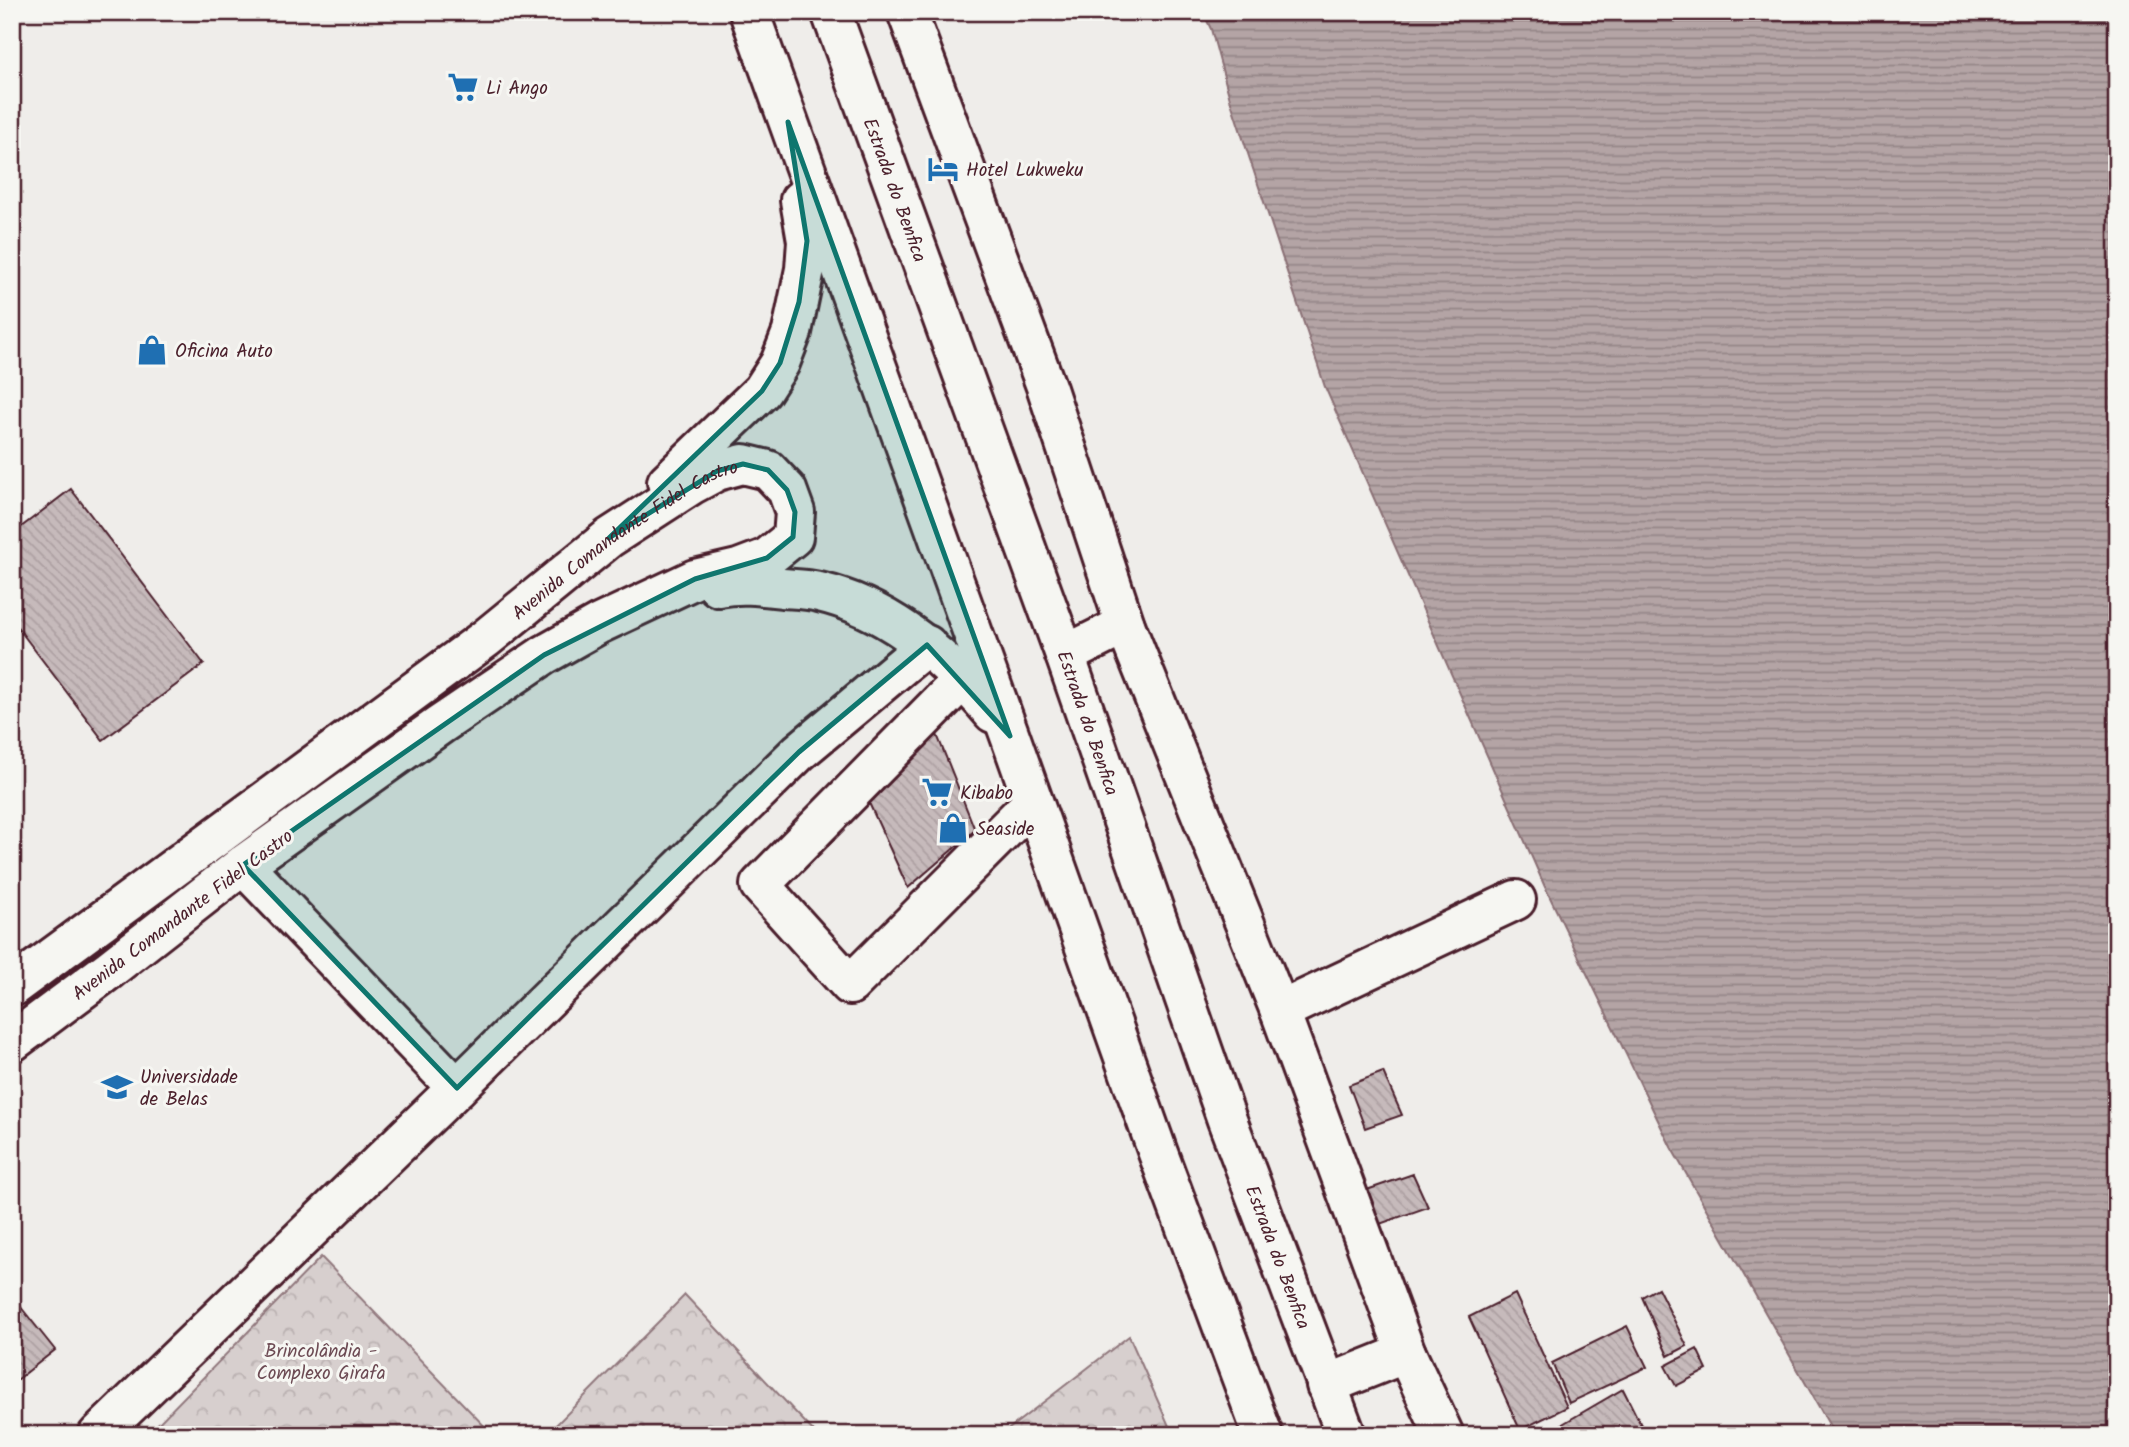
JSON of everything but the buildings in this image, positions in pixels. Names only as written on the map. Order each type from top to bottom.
[{"type":"main road","points":[[749,12],[1158,1153],[1263,1435]]},
{"type":"main road","name":"Estrada do Benfica","points":[[831,12],[1065,655],[1227,1121],[1346,1435]]},
{"type":"main road","points":[[907,12],[1047,389],[1125,625],[1280,1012],[1406,1353],[1444,1435]]},
{"type":"main road","points":[[609,538],[762,391],[780,363],[792,332],[799,302],[807,241],[788,122]]},
{"type":"main road","name":"Avenida Comandante Fidel Castro","points":[[12,987],[485,639],[609,538],[717,471],[743,464],[768,470],[787,490],[795,512],[793,537],[767,558],[738,569],[695,579],[599,624],[544,655],[243,865],[110,970],[12,1042]]},
{"type":"main road","points":[[654,599],[741,583],[819,592],[855,604],[927,645],[964,679],[1010,736]]},
{"type":"main road","points":[[1065,655],[1125,625]]},
{"type":"main road","points":[[98,1435],[799,752],[927,645]]},
{"type":"main road","points":[[964,679],[760,885],[850,985],[1033,802]]},
{"type":"main road","points":[[243,865],[457,1088]]},
{"type":"main road","points":[[1280,1012],[1516,900]]},
{"type":"main road","points":[[1326,1385],[1406,1353]]},
{"type":"highlighted area","points":[[788,122],[1010,736],[927,645],[799,752],[457,1088],[243,865],[544,655],[695,579],[767,558],[793,537],[795,512],[787,490],[768,470],[743,464],[717,471],[609,538],[762,391],[780,363],[799,302],[807,241]]},
{"type":"green space","name":"Brincolândia - Complexo Girafa","points":[[321,1257],[493,1435],[147,1435]]},
{"type":"green space","points":[[685,1295],[817,1435],[546,1435]]},
{"type":"green space","points":[[1129,1336],[1173,1435],[1001,1435]]},
{"type":"shaded area","points":[[1203,12],[2117,12],[2117,1435],[1835,1435],[1671,1147],[1545,887],[1325,387],[1230,99],[1211,29]]},
{"type":"place","name":"Li Ango","points":[[463,87]]},
{"type":"place","name":"Hotel Lukweku","points":[[943,169]]},
{"type":"place","name":"Oficina Auto","points":[[152,350]]},
{"type":"place","name":"Kibabo","points":[[937,792]]},
{"type":"place","name":"Seaside","points":[[953,828]]},
{"type":"place","name":"Universidade de Belas","points":[[117,1087]]}]
